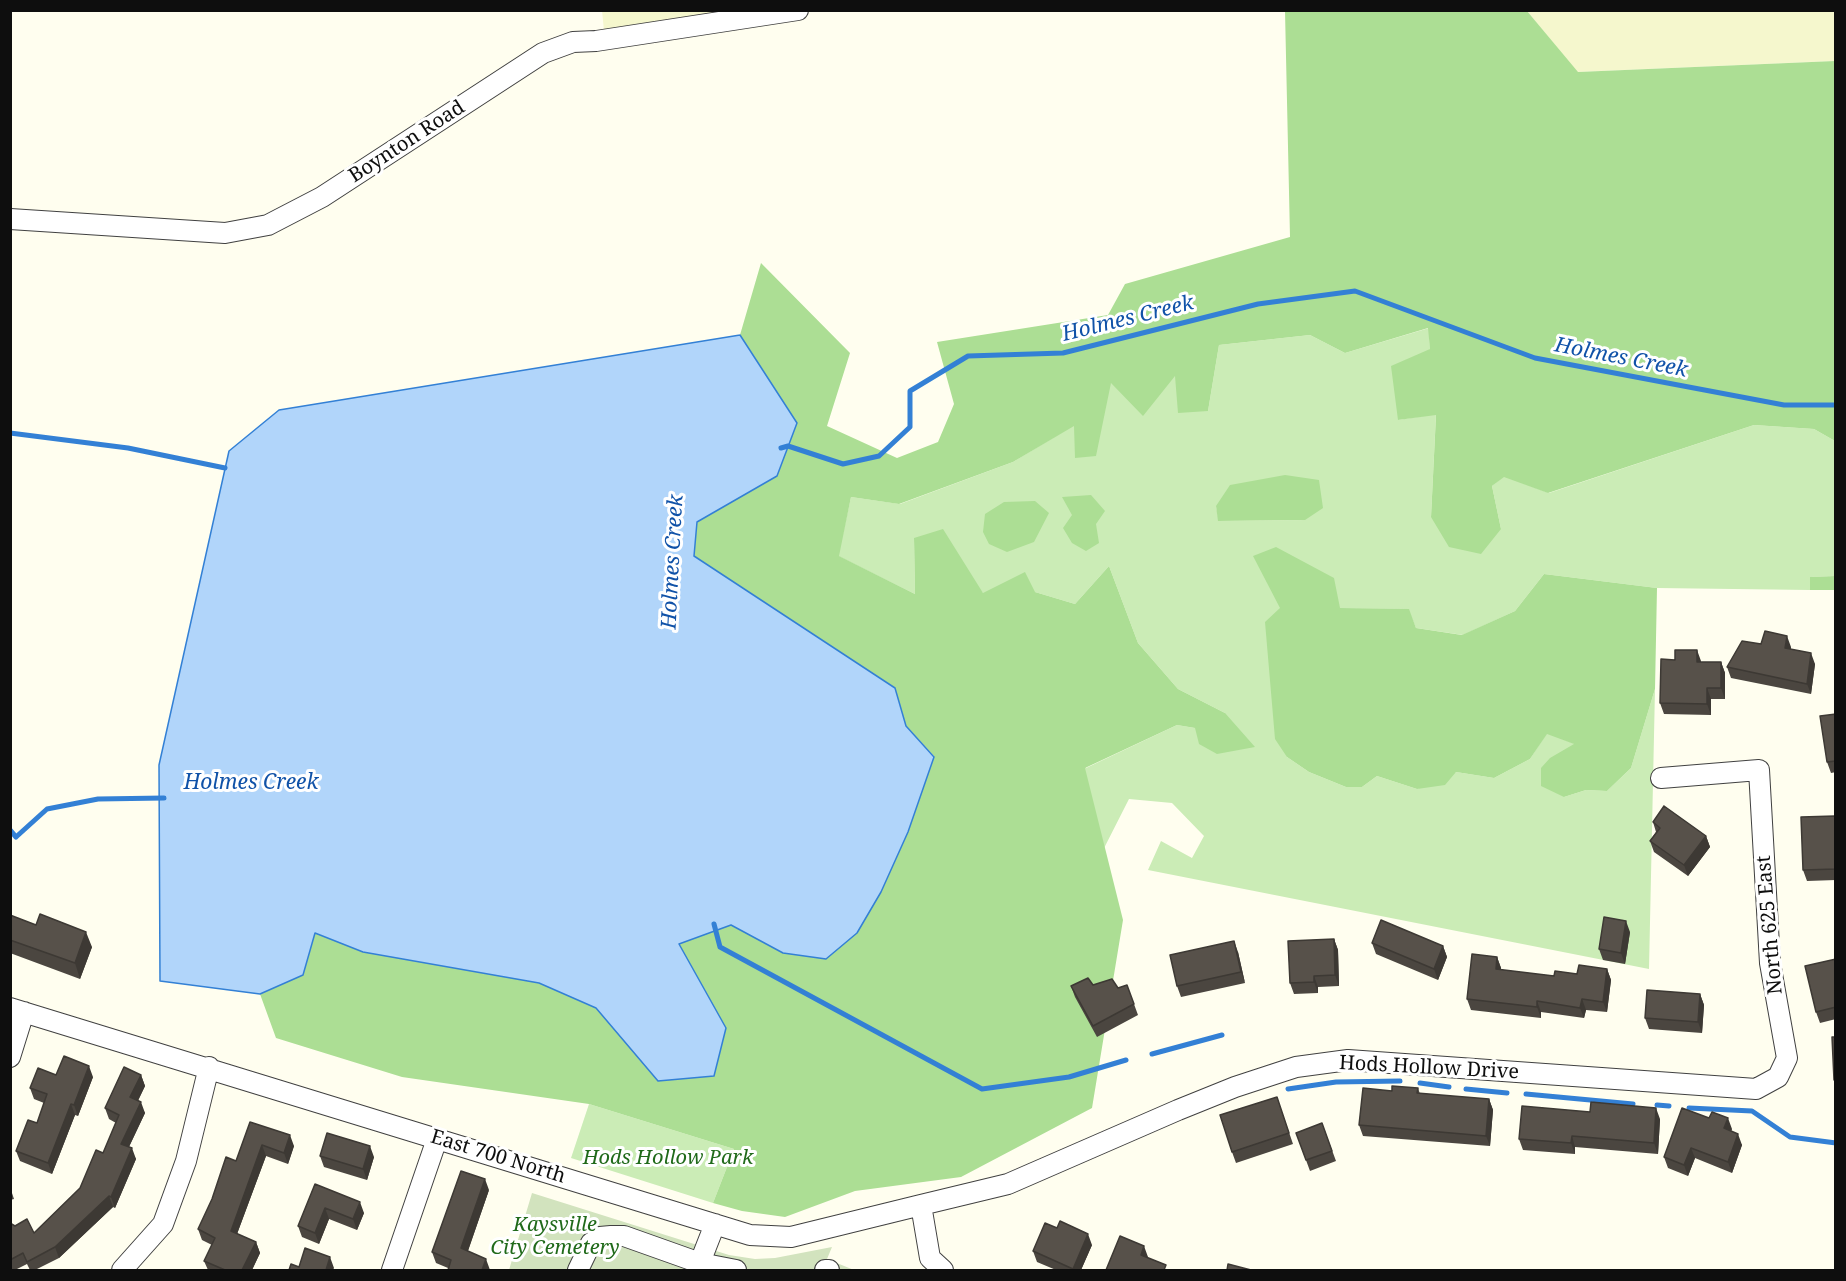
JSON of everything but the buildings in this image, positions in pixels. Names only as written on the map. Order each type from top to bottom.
[{"type":"street","name":"Boynton Road","points":[[10,219],[225,233],[268,225],[322,197],[543,53],[573,42],[798,10]]},
{"type":"street","name":"North 625 East","points":[[1661,778],[1759,770],[1770,963],[1787,1058],[1778,1077]]},
{"type":"street","points":[[10,1057],[17,1010]]},
{"type":"street","name":"East 700 North","points":[[17,1010],[209,1067],[750,1235],[791,1237],[921,1205]]},
{"type":"street","name":"Hods Hollow Drive","points":[[921,1205],[1008,1184],[1235,1086],[1296,1067],[1348,1060],[1756,1089],[1778,1077]]},
{"type":"street","points":[[122,1270],[163,1224],[186,1161],[209,1067]]},
{"type":"street","points":[[392,1270],[437,1139]]},
{"type":"street","points":[[921,1205],[930,1258],[943,1270]]},
{"type":"street","points":[[699,1267],[714,1224]]},
{"type":"street","points":[[578,1270],[591,1243],[600,1237],[624,1236],[699,1267],[736,1270]]},
{"type":"green space","points":[[602,10],[731,11],[604,31]]},
{"type":"green space","points":[[1285,11],[1527,11],[1578,72],[1835,61],[1835,441],[1814,429],[1754,425],[1548,493],[1504,477],[1492,486],[1501,529],[1481,554],[1449,547],[1431,517],[1436,415],[1398,420],[1391,366],[1430,349],[1428,328],[1345,353],[1310,335],[1219,345],[1208,411],[1178,413],[1175,376],[1143,416],[1111,383],[1096,456],[1075,458],[1074,426],[1013,462],[899,504],[851,497],[839,556],[915,594],[914,538],[943,529],[983,593],[1025,572],[1035,592],[1075,604],[1109,566],[1138,643],[1178,689],[1225,713],[1255,747],[1217,754],[1199,744],[1195,728],[1177,725],[1085,768],[1123,920],[1092,1108],[961,1177],[855,1191],[785,1217],[742,1211],[713,1203],[734,1149],[589,1104],[402,1077],[276,1038],[260,994],[303,975],[315,933],[363,952],[539,983],[597,1008],[658,1081],[714,1076],[726,1028],[679,944],[731,925],[783,953],[881,892],[908,832],[934,756],[906,726],[895,688],[694,556],[697,522],[777,476],[797,423],[740,335],[761,263],[850,353],[827,426],[897,458],[938,442],[954,404],[937,342],[1108,315],[1125,284],[1290,237]]},
{"type":"green space","points":[[1527,11],[1835,11],[1835,61],[1577,72]]},
{"type":"green space","points":[[1429,328],[1430,349],[1398,420],[1436,414],[1431,517],[1501,529],[1492,486],[1504,476],[1549,493],[1754,425],[1814,429],[1835,441],[1835,576],[1811,577],[1810,590],[1657,588],[1544,574],[1515,611],[1463,635],[1416,628],[1408,609],[1281,608],[1287,757],[1309,772],[1346,787],[1362,787],[1377,776],[1417,789],[1456,772],[1494,778],[1530,759],[1547,733],[1575,744],[1564,797],[1586,790],[1607,791],[1631,768],[1655,689],[1649,969],[1148,870],[1161,841],[1192,858],[1204,836],[1172,803],[1129,799],[1098,860],[1079,742],[1086,768],[1177,725],[1195,728],[1225,713],[1178,689],[1138,643],[1109,566],[1075,604],[1035,592],[983,593],[914,538],[915,594],[838,556],[851,497],[900,504],[1013,462],[1074,425],[1111,383],[1175,376],[1208,411],[1219,345],[1310,335],[1345,353]],"holes":[[[1216,506],[1305,520],[1219,521]]]},
{"type":"green space","points":[[1285,475],[1319,480],[1323,508],[1305,520],[1218,521],[1216,506],[1230,485]]},
{"type":"green space","points":[[1091,495],[1105,511],[1096,524],[1099,543],[1086,551],[1072,543],[1063,528],[1072,515],[1062,497]]},
{"type":"green space","points":[[1035,501],[1049,513],[1034,542],[1007,552],[989,544],[983,532],[985,514],[1004,502]]},
{"type":"green space","points":[[1276,547],[1334,578],[1340,608],[1409,609],[1416,628],[1462,635],[1515,611],[1544,574],[1657,588],[1655,689],[1631,768],[1607,791],[1586,790],[1564,797],[1541,786],[1541,768],[1550,758],[1574,744],[1547,734],[1530,759],[1494,778],[1456,772],[1445,785],[1417,789],[1377,776],[1362,787],[1346,787],[1309,772],[1287,757],[1275,739],[1265,622],[1280,608],[1253,556]]},
{"type":"green space","points":[[1835,576],[1835,590],[1810,590],[1810,577]]},
{"type":"green space","name":"Hods Hollow Park","points":[[589,1104],[734,1149],[713,1203],[571,1158]]},
{"type":"green space","name":"Kaysville City Cemetery","points":[[532,1193],[729,1255],[755,1259],[775,1258],[832,1247],[827,1259],[854,1270],[509,1270]]},
{"type":"water","points":[[740,335],[797,423],[777,476],[697,522],[694,556],[895,688],[906,726],[934,757],[908,832],[881,892],[857,933],[826,959],[783,953],[731,925],[679,944],[726,1028],[714,1076],[658,1081],[596,1008],[539,983],[363,952],[315,933],[303,975],[260,994],[160,981],[159,765],[229,451],[279,410]]},
{"type":"waterway","name":"Holmes Creek","points":[[781,448],[788,446],[843,464],[879,456],[910,427],[910,391],[968,356],[1063,353],[1258,304],[1355,291],[1535,358],[1784,405],[1836,405]]},
{"type":"waterway","points":[[10,433],[128,448],[225,468]]},
{"type":"waterway","name":"Holmes Creek","points":[[10,830],[16,837],[47,809],[98,799],[164,798]]},
{"type":"waterway","points":[[714,924],[720,947],[982,1089],[1069,1077],[1126,1060]]},
{"type":"waterway","points":[[1152,1054],[1222,1035]]},
{"type":"waterway","points":[[1288,1089],[1336,1082],[1400,1081]]},
{"type":"waterway","points":[[1420,1083],[1449,1087]]},
{"type":"waterway","points":[[1466,1089],[1507,1093]]},
{"type":"waterway","points":[[1526,1094],[1633,1104]]},
{"type":"waterway","points":[[1657,1105],[1669,1106]]},
{"type":"waterway","points":[[1689,1108],[1752,1111],[1790,1137],[1836,1143]]}]
